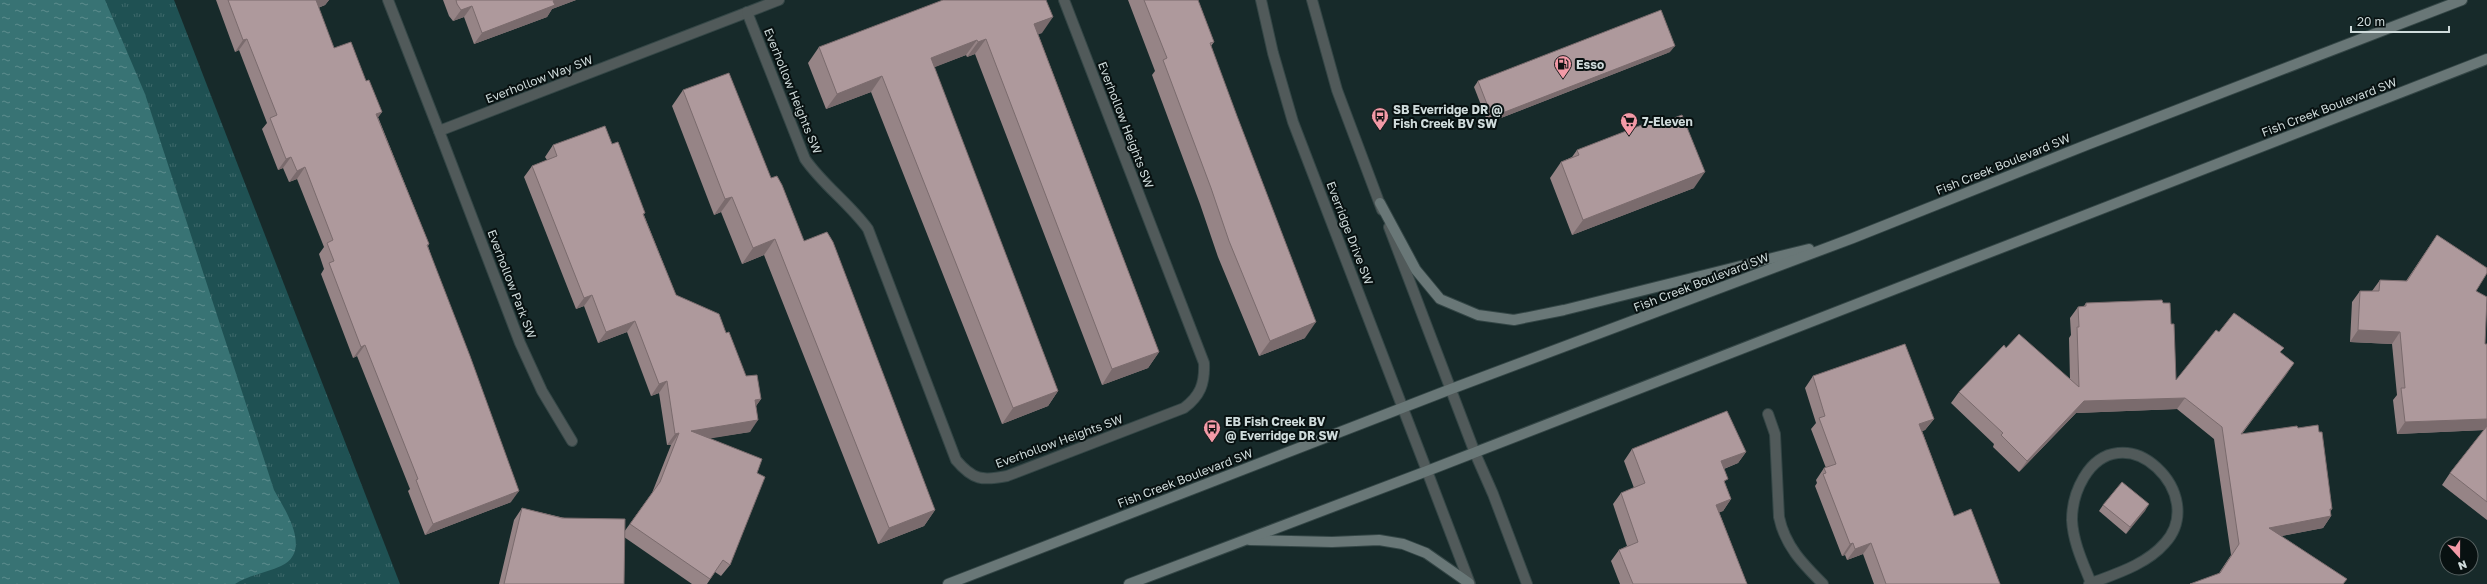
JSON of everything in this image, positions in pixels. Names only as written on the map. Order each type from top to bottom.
[{"type":"main road","name":"Fish Creek Boulevard SW","points":[[948,584],[1402,407],[1853,238],[2096,141],[2462,0]]},
{"type":"main road","name":"Fish Creek Boulevard SW","points":[[1129,584],[1427,471],[2487,59]]},
{"type":"main road","points":[[1380,203],[1416,270],[1440,299],[1478,315],[1514,320],[1564,310],[1853,238]]},
{"type":"main road","points":[[1244,540],[1332,542],[1379,540],[1403,544],[1426,553],[1469,584]]},
{"type":"street","points":[[388,0],[439,131]]},
{"type":"street","name":"Everhollow Way SW","points":[[439,131],[779,0]]},
{"type":"street","name":"Everhollow Heights SW","points":[[747,12],[805,158],[818,177],[857,214],[868,229],[956,460],[966,472],[975,477],[990,479],[1007,476],[1184,408],[1196,399],[1202,389],[1205,376],[1204,363],[1064,0]]},
{"type":"street","name":"Everridge Drive SW","points":[[1261,0],[1273,53],[1293,122],[1469,584]]},
{"type":"street","points":[[1312,0],[1337,90],[1527,584]]},
{"type":"street","name":"Everhollow Park SW","points":[[439,131],[520,343],[542,391],[572,441]]},
{"type":"street","points":[[1768,414],[1775,434],[1779,517],[1782,528],[1799,560],[1823,584]]},
{"type":"street","points":[[2118,453],[2132,455],[2148,461],[2171,482],[2177,508],[2176,526],[2165,543],[2150,555],[2127,569],[2090,584],[2076,540],[2072,519],[2076,495],[2084,476],[2097,462],[2118,453]]},
{"type":"green space","points":[[0,0],[174,0],[400,584],[0,584]]},
{"type":"water","points":[[0,0],[105,0],[145,94],[274,490],[294,530],[296,541],[295,551],[290,559],[281,566],[246,578],[235,584],[0,584]]},
{"type":"building","points":[[228,0],[316,0],[334,48],[351,42],[366,81],[369,80],[382,112],[376,114],[429,244],[427,245],[470,356],[519,491],[433,524],[416,480],[418,479],[365,345],[361,347],[329,263],[334,261],[327,243],[333,240],[305,167],[297,171],[291,157],[286,159],[270,118],[277,115],[247,39],[243,40]]},
{"type":"building","points":[[456,0],[555,0],[553,1],[555,5],[482,33],[472,6],[461,10]]},
{"type":"building","points":[[943,0],[1046,0],[1053,17],[1034,24],[1159,352],[1112,369],[986,39],[978,42],[977,40],[931,58],[1058,391],[1013,408],[882,76],[837,94],[819,47]]},
{"type":"building","points":[[1144,0],[1198,0],[1214,42],[1210,43],[1316,322],[1270,341],[1229,241],[1211,188],[1163,60],[1167,58]]},
{"type":"building","points":[[1661,10],[1675,46],[1492,117],[1478,81]]},
{"type":"building","points":[[729,73],[771,178],[777,176],[782,185],[804,241],[827,232],[833,242],[935,510],[889,528],[775,239],[753,248],[732,197],[725,199],[683,90]]},
{"type":"building","points":[[1682,115],[1705,172],[1583,220],[1561,162],[1579,155],[1577,150],[1652,121],[1653,126]]},
{"type":"building","points":[[605,126],[612,144],[618,142],[645,213],[643,214],[676,295],[719,314],[726,333],[729,332],[746,376],[757,375],[761,399],[755,400],[758,420],[691,431],[762,459],[757,473],[765,477],[730,565],[723,560],[710,579],[630,524],[660,482],[679,433],[675,434],[667,381],[659,384],[635,321],[606,332],[592,295],[584,298],[532,166],[557,156],[553,145]]},
{"type":"building","points":[[2437,235],[2487,268],[2487,273],[2476,291],[2487,297],[2485,344],[2487,344],[2487,419],[2405,422],[2401,388],[2405,388],[2400,332],[2358,330],[2360,291],[2379,291],[2380,280],[2407,281]]},
{"type":"building","points":[[2162,300],[2163,303],[2170,303],[2171,324],[2174,324],[2176,380],[2216,330],[2219,332],[2234,313],[2284,348],[2280,352],[2294,363],[2241,434],[2297,426],[2298,428],[2318,425],[2319,432],[2322,432],[2332,509],[2330,509],[2331,516],[2269,528],[2347,579],[2343,584],[2190,584],[2220,573],[2239,544],[2222,427],[2185,398],[2084,401],[2027,461],[2001,435],[2003,433],[1959,392],[2004,345],[2006,348],[2019,334],[2079,387],[2077,327],[2079,327],[2078,307],[2086,306],[2086,303]]},
{"type":"building","points":[[1905,344],[1934,419],[1919,424],[1954,516],[1971,509],[2000,584],[1886,584],[1871,543],[1855,549],[1853,543],[1850,544],[1823,474],[1826,473],[1824,468],[1836,464],[1819,418],[1825,416],[1813,376]]},
{"type":"building","points":[[1727,411],[1746,452],[1721,461],[1728,479],[1724,481],[1731,499],[1716,505],[1747,584],[1633,584],[1619,550],[1638,542],[1621,493],[1645,483],[1632,449]]},
{"type":"building","points":[[2487,426],[2487,502],[2450,473]]},
{"type":"building","points":[[2122,482],[2149,504],[2130,527],[2103,505]]},
{"type":"building","points":[[522,508],[562,518],[625,519],[624,584],[504,584]]},
{"type":"place","name":"Esso","points":[[1563,79]]},
{"type":"place","name":"SB Everridge DR @ Fish Creek BV SW","points":[[1380,131]]},
{"type":"place","name":"7-Eleven","points":[[1629,136]]},
{"type":"place","name":"EB Fish Creek BV @ Everridge DR SW","points":[[1212,443]]}]
